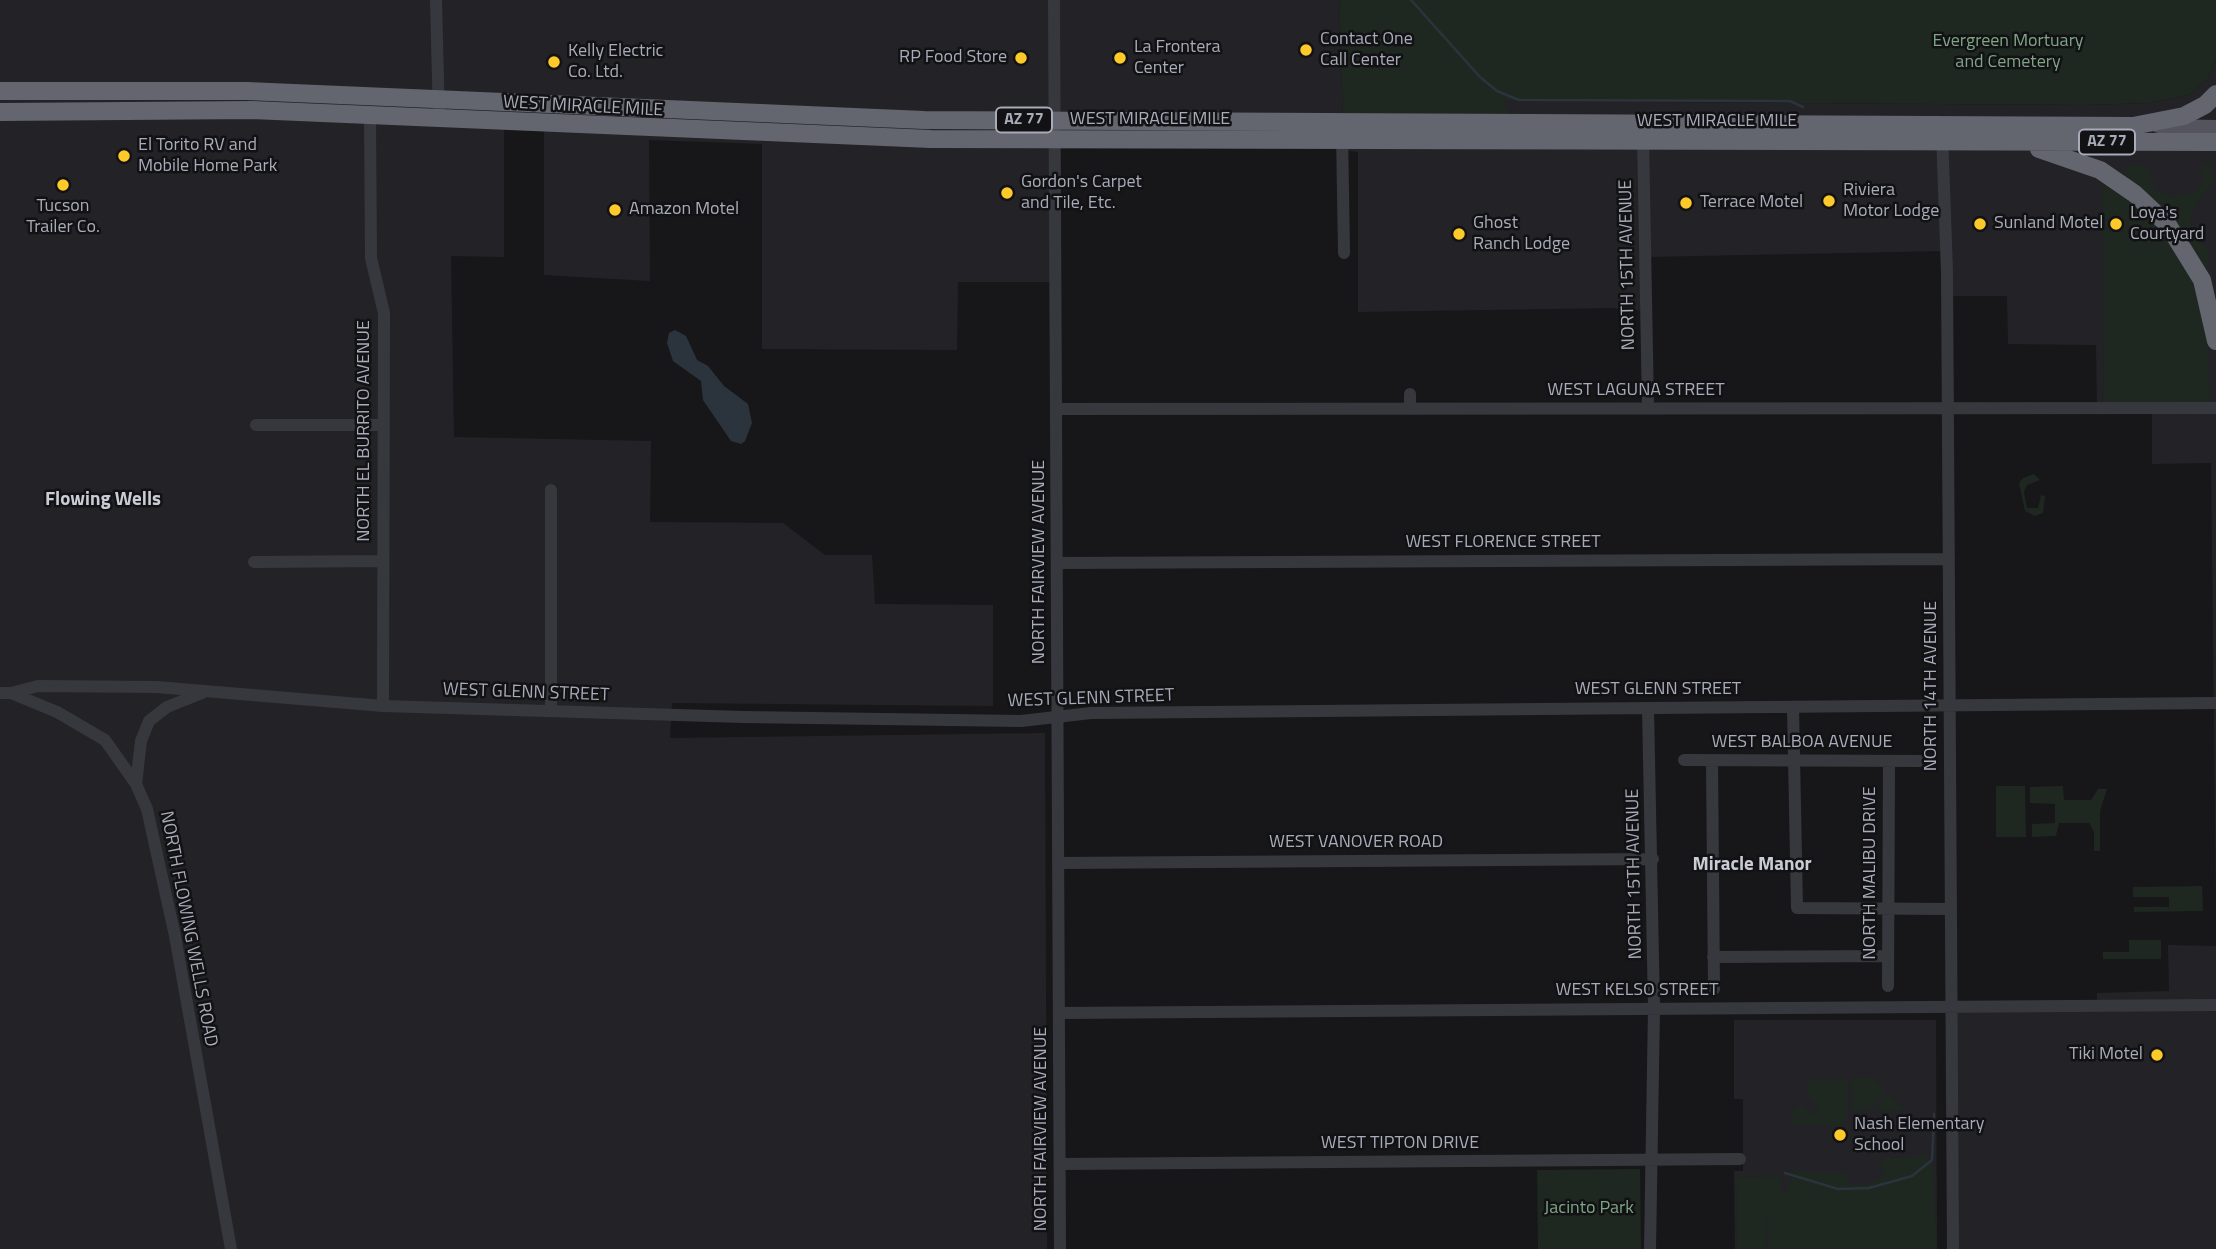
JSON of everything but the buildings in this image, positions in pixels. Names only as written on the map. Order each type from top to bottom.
[{"type":"highway","name":"WEST MIRACLE MILE","points":[[0,91],[222,90],[913,120],[1643,122],[1942,133],[1998,142],[2216,142]]},
{"type":"highway","name":"AZ 77","points":[[2133,126],[2184,116],[2205,105],[2216,94]]},
{"type":"highway","name":"WEST MIRACLE MILE","points":[[0,112],[239,110],[900,138],[1643,141],[2133,126]]},
{"type":"highway","points":[[632,128],[643,122],[737,124],[748,121],[752,114]]},
{"type":"highway","points":[[1998,142],[2042,149],[2079,161],[2119,182],[2151,207],[2178,239],[2197,269],[2209,302],[2216,341]]},
{"type":"main road","name":"WEST MIRACLE MILE","points":[[2133,126],[2216,127]]},
{"type":"street","points":[[436,0],[439,119]]},
{"type":"street","name":"NORTH FAIRVIEW AVENUE","points":[[1054,0],[1060,1249]]},
{"type":"street","name":"NORTH EL BURRITO AVENUE","points":[[370,116],[372,258],[384,313],[383,706]]},
{"type":"street","points":[[1343,121],[1344,253]]},
{"type":"street","name":"NORTH 15TH AVENUE","points":[[1643,122],[1648,408]]},
{"type":"street","name":"NORTH 14TH AVENUE","points":[[1942,133],[1948,407],[1953,1249]]},
{"type":"street","points":[[1410,394],[1410,409]]},
{"type":"street","name":"WEST LAGUNA STREET","points":[[1056,409],[1410,409],[1513,402],[1648,408],[2216,408]]},
{"type":"street","points":[[256,425],[383,425]]},
{"type":"street","points":[[551,490],[551,710]]},
{"type":"street","name":"WEST FLORENCE STREET","points":[[1058,563],[1949,559]]},
{"type":"street","points":[[254,562],[382,561]]},
{"type":"street","name":"WEST GLENN STREET","points":[[6,693],[38,686],[61,685],[207,692],[383,706],[743,717],[1044,721],[1091,713],[2216,703]]},
{"type":"street","points":[[136,784],[141,741],[149,721],[167,707],[207,692]]},
{"type":"street","name":"NORTH FLOWING WELLS ROAD","points":[[6,693],[58,712],[105,740],[136,784],[147,809],[175,936],[231,1249]]},
{"type":"street","points":[[1793,707],[1797,908],[1951,909]]},
{"type":"street","name":"NORTH 15TH AVENUE","points":[[1648,708],[1654,1008],[1650,1249]]},
{"type":"street","name":"WEST BALBOA AVENUE","points":[[1684,760],[1920,761]]},
{"type":"street","points":[[1712,761],[1714,989]]},
{"type":"street","name":"NORTH MALIBU DRIVE","points":[[1888,986],[1889,761]]},
{"type":"street","name":"WEST VANOVER ROAD","points":[[1058,863],[1653,859]]},
{"type":"street","points":[[1713,957],[1888,956]]},
{"type":"street","name":"WEST KELSO STREET","points":[[1059,1013],[2216,1005]]},
{"type":"street","name":"WEST TIPTON DRIVE","points":[[1060,1164],[1740,1158]]},
{"type":"shaded area","points":[[0,0],[1339,0],[1343,121],[1516,121],[1501,101],[2086,105],[2150,103],[2189,95],[2207,80],[2216,59],[2216,905],[2211,463],[2152,464],[2152,407],[2097,407],[2096,345],[2008,344],[2007,296],[1947,296],[1944,251],[1646,257],[1646,311],[1612,308],[1358,312],[1358,152],[1343,150],[1342,140],[1054,139],[1054,282],[958,282],[957,350],[762,349],[762,144],[649,140],[650,281],[544,275],[544,115],[504,122],[504,257],[451,256],[454,437],[651,441],[650,522],[783,523],[825,555],[872,555],[875,604],[993,605],[993,706],[672,703],[670,738],[1045,733],[1047,1249],[0,1249]]},
{"type":"shaded area","points":[[675,330],[686,336],[697,360],[708,366],[724,386],[748,404],[752,423],[745,441],[741,444],[731,441],[703,400],[701,381],[673,361],[667,343],[669,333]]},
{"type":"shaded area","points":[[2168,945],[2216,946],[2216,1249],[1953,1249],[1953,1008],[2097,1006],[2097,993],[2169,991]]},
{"type":"shaded area","name":"Nash Elementary School","points":[[1734,1020],[1936,1020],[1937,1249],[1735,1249],[1734,1171],[1743,1171],[1743,1099],[1734,1099]]},
{"type":"green space","name":"Evergreen Mortuary and Cemetery","points":[[1339,0],[2216,0],[2216,59],[2207,80],[2189,95],[2150,103],[2086,105],[1502,101],[1516,122],[1343,121]]},
{"type":"green space","points":[[2136,163],[2149,169],[2155,190],[2174,197],[2198,190],[2203,182],[2202,165],[2209,163],[2212,168],[2212,184],[2197,203],[2190,220],[2192,229],[2209,251],[2210,263],[2206,269],[2203,270],[2121,177]]},
{"type":"green space","points":[[2102,183],[2148,213],[2194,273],[2208,326],[2210,408],[2104,407]]},
{"type":"green space","points":[[2034,474],[2040,480],[2027,485],[2024,492],[2027,508],[2038,508],[2041,495],[2045,496],[2043,513],[2035,516],[2025,511],[2019,483],[2023,478]]},
{"type":"green space","points":[[1996,786],[2025,786],[2026,837],[1996,837]]},
{"type":"green space","points":[[2063,786],[2064,800],[2091,800],[2098,789],[2107,789],[2100,811],[2100,851],[2094,851],[2094,832],[2089,823],[2059,823],[2056,836],[2032,837],[2032,824],[2055,823],[2055,804],[2030,803],[2030,787]]},
{"type":"green space","points":[[2202,886],[2203,911],[2134,912],[2134,907],[2169,907],[2169,897],[2133,897],[2133,887]]},
{"type":"green space","points":[[2129,940],[2161,940],[2161,959],[2103,959],[2103,952],[2129,952]]},
{"type":"green space","points":[[1851,1078],[1873,1078],[1885,1089],[1885,1093],[1867,1111],[1852,1112]]},
{"type":"green space","points":[[1807,1079],[1847,1079],[1847,1122],[1842,1126],[1791,1126],[1791,1114],[1801,1104],[1813,1115],[1820,1109],[1806,1095]]},
{"type":"green space","points":[[1887,1095],[1906,1110],[1880,1111],[1875,1107]]},
{"type":"green space","points":[[1912,1155],[1926,1155],[1933,1166],[1937,1249],[1768,1249],[1766,1212],[1765,1249],[1737,1249],[1736,1177],[1780,1176],[1783,1194],[1790,1186],[1793,1167],[1798,1172],[1847,1172],[1848,1182],[1855,1185],[1870,1184],[1885,1175],[1881,1158],[1908,1158]]},
{"type":"green space","name":"Jacinto Park","points":[[1640,1169],[1641,1249],[1538,1249],[1537,1170]]},
{"type":"waterway","points":[[1411,0],[1480,77],[1497,91],[1519,100],[1790,101],[1803,107]]},
{"type":"waterway","points":[[1785,1173],[1838,1189],[1869,1188],[1912,1176],[1932,1160],[1934,1114]]},
{"type":"place","name":"Contact One Call Center","points":[[1306,50]]},
{"type":"place","name":"RP Food Store","points":[[1021,58]]},
{"type":"place","name":"La Frontera Center","points":[[1120,58]]},
{"type":"place","name":"Kelly Electric Co. Ltd.","points":[[554,62]]},
{"type":"place","name":"El Torito RV and Mobile Home Park","points":[[124,156]]},
{"type":"place","name":"Tucson Trailer Co.","points":[[63,185]]},
{"type":"place","name":"Gordon's Carpet and Tile, Etc.","points":[[1007,193]]},
{"type":"place","name":"Riviera Motor Lodge","points":[[1829,201]]},
{"type":"place","name":"Terrace Motel","points":[[1686,203]]},
{"type":"place","name":"Amazon Motel","points":[[615,210]]},
{"type":"place","name":"Sunland Motel","points":[[1980,224]]},
{"type":"place","name":"Loya's Courtyard","points":[[2116,224]]},
{"type":"place","name":"Ghost Ranch Lodge","points":[[1459,234]]},
{"type":"place","name":"Tiki Motel","points":[[2157,1055]]},
{"type":"place","name":"Nash Elementary School","points":[[1840,1135]]},
{"type":"district","name":"Flowing Wells","points":[[103,500]]},
{"type":"district","name":"Miracle Manor","points":[[1752,865]]}]
